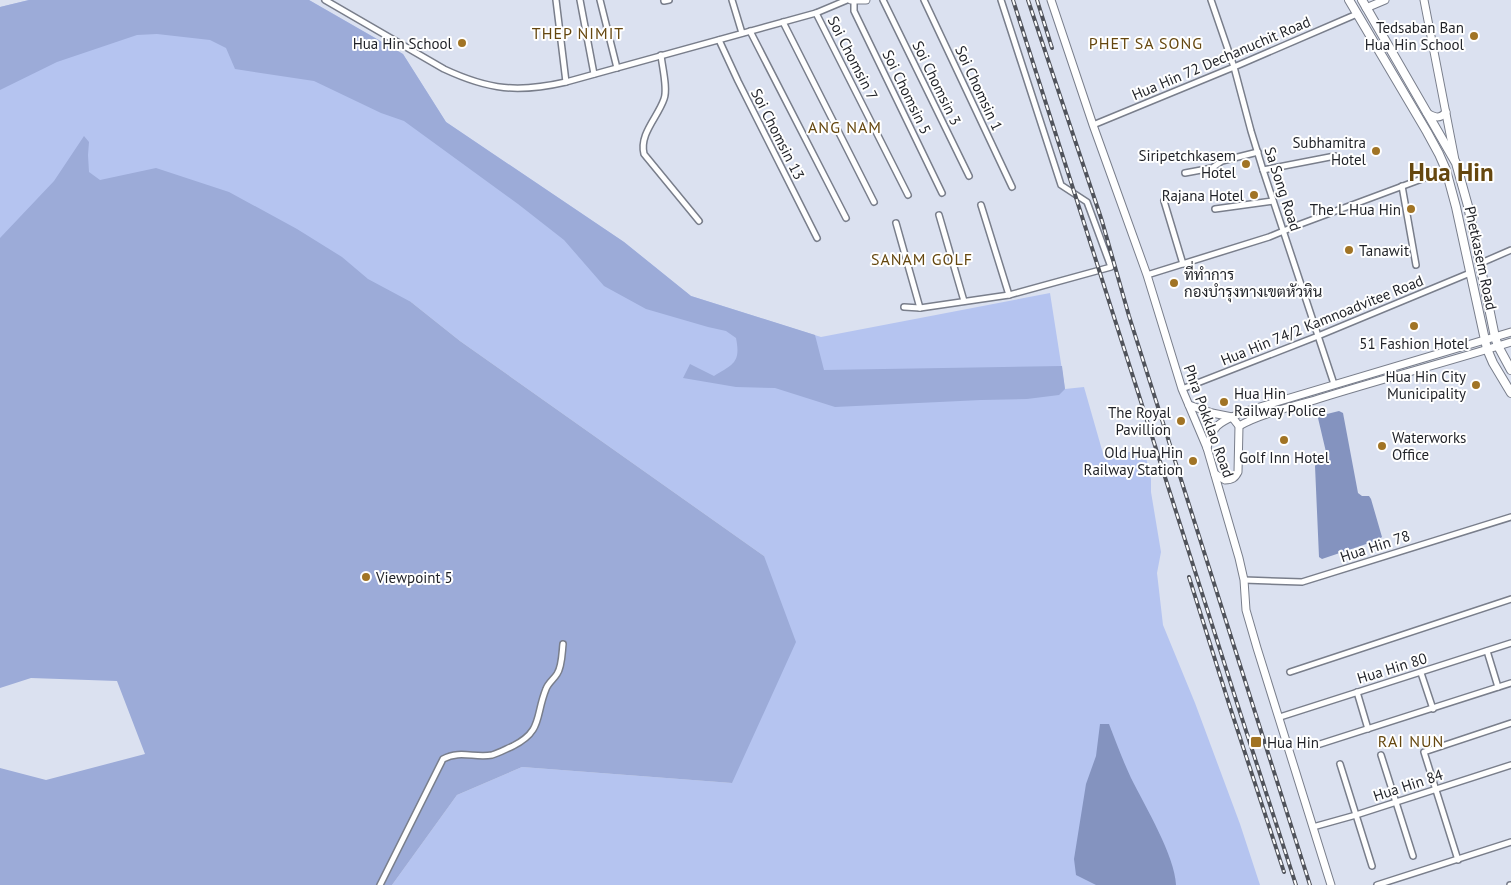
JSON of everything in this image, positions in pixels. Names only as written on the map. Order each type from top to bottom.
[{"type":"main road","name":"Phetkasem Road","points":[[1349,0],[1427,132],[1446,170],[1456,206],[1487,350],[1511,393]]},
{"type":"main road","name":"Phetkasem Road","points":[[1362,0],[1456,163],[1481,263],[1495,337],[1511,370]]},
{"type":"street","points":[[325,0],[444,69],[465,79],[500,88],[512,89],[537,88],[566,82],[816,13],[847,0]]},
{"type":"street","points":[[556,0],[566,82]]},
{"type":"street","points":[[580,0],[594,74]]},
{"type":"street","points":[[600,0],[617,68]]},
{"type":"street","points":[[732,0],[742,33]]},
{"type":"street","points":[[853,0],[866,0]]},
{"type":"street","name":"Soi Chomsin 5","points":[[853,0],[854,11],[942,193]]},
{"type":"street","name":"Soi Chomsin 3","points":[[883,0],[969,176]]},
{"type":"street","name":"Soi Chomsin 1","points":[[924,0],[1012,187]]},
{"type":"street","points":[[904,307],[920,308],[1009,295],[1111,267],[1087,202],[1061,185],[1001,0]]},
{"type":"street","name":"Phra Pokklao Road","points":[[1051,0],[1147,275],[1182,389],[1207,448],[1239,558],[1244,580],[1246,610],[1331,885]]},
{"type":"street","name":"Sa Song Road","points":[[1210,0],[1234,67],[1263,170],[1334,384]]},
{"type":"street","points":[[1366,8],[1385,0]]},
{"type":"street","points":[[1424,0],[1456,163]]},
{"type":"street","name":"Soi Chomsin 7","points":[[816,13],[908,195]]},
{"type":"street","name":"Hua Hin 72 Dechanuchit Road","points":[[1093,124],[1234,67],[1357,14]]},
{"type":"street","points":[[784,22],[874,202]]},
{"type":"street","points":[[750,31],[846,218]]},
{"type":"street","name":"Soi Chomsin 13","points":[[719,40],[816,238]]},
{"type":"street","points":[[661,55],[665,98],[646,136],[643,144],[644,154],[699,221]]},
{"type":"street","points":[[1427,112],[1442,117],[1446,112]]},
{"type":"street","points":[[1185,173],[1212,168],[1222,162],[1258,152]]},
{"type":"street","points":[[1263,170],[1334,156]]},
{"type":"street","points":[[1147,275],[1269,237],[1446,170]]},
{"type":"street","points":[[1402,186],[1416,265]]},
{"type":"street","points":[[1164,200],[1183,264]]},
{"type":"street","points":[[1215,210],[1274,201]]},
{"type":"street","points":[[981,205],[1009,295]]},
{"type":"street","points":[[940,215],[964,301]]},
{"type":"street","points":[[896,223],[920,308]]},
{"type":"street","points":[[1481,263],[1511,250]]},
{"type":"street","name":"Hua Hin 74/2 Kamnoadvitee Road","points":[[1182,389],[1470,274]]},
{"type":"street","points":[[1207,448],[1213,430],[1220,424],[1243,412],[1511,332]]},
{"type":"street","points":[[1239,426],[1277,411],[1511,342]]},
{"type":"street","points":[[1407,362],[1410,372]]},
{"type":"street","points":[[1334,384],[1336,393]]},
{"type":"street","points":[[1274,402],[1277,411]]},
{"type":"street","points":[[1189,405],[1212,413],[1232,417],[1239,426],[1238,472],[1226,487],[1222,500]]},
{"type":"street","points":[[1215,474],[1225,480],[1233,479]]},
{"type":"street","name":"Hua Hin 78","points":[[1244,580],[1302,582],[1511,517]]},
{"type":"street","points":[[1290,672],[1511,599]]},
{"type":"street","name":"Hua Hin 80","points":[[1280,717],[1511,643]]},
{"type":"street","points":[[380,885],[443,759],[450,755],[458,754],[492,755],[525,740],[531,734],[536,725],[546,688],[559,672],[563,644]]},
{"type":"street","points":[[1487,651],[1498,687]]},
{"type":"street","points":[[1421,673],[1433,709]]},
{"type":"street","points":[[1317,746],[1511,683]]},
{"type":"street","points":[[1357,692],[1368,729]]},
{"type":"street","points":[[1458,860],[1424,752],[1511,723]]},
{"type":"street","points":[[1381,755],[1413,856]]},
{"type":"street","points":[[1340,764],[1372,866]]},
{"type":"street","name":"Hua Hin 84","points":[[1313,827],[1356,816],[1511,765]]},
{"type":"street","points":[[1377,885],[1511,842]]},
{"type":"shaded area","points":[[29,0],[309,0],[403,54],[446,122],[624,242],[691,296],[821,337],[1050,293],[1065,389],[1084,387],[1104,457],[1144,449],[1151,479],[1151,492],[1161,552],[1157,573],[1163,625],[1195,703],[1240,824],[1260,885],[392,885],[457,795],[522,767],[732,783],[764,556],[460,341],[411,302],[0,283],[0,7]]},
{"type":"shaded area","points":[[29,0],[309,0],[403,54],[446,122],[624,242],[691,296],[815,335],[824,370],[1062,366],[1065,389],[1059,395],[1027,399],[835,407],[775,388],[736,387],[683,378],[690,364],[714,376],[731,365],[737,353],[736,338],[726,331],[646,309],[604,286],[564,240],[404,121],[381,113],[314,81],[235,69],[226,48],[210,40],[157,34],[137,35],[57,62],[0,90],[0,7]]},
{"type":"shaded area","points":[[84,136],[89,142],[89,172],[100,180],[156,168],[229,192],[297,229],[342,257],[368,279],[411,302],[460,341],[764,556],[796,642],[732,783],[522,767],[457,795],[392,885],[0,885],[0,768],[46,780],[145,754],[117,681],[31,678],[0,688],[0,238],[54,181]]},
{"type":"shaded area","points":[[1339,411],[1343,413],[1358,493],[1362,496],[1369,496],[1371,499],[1382,537],[1322,559],[1319,557],[1315,466],[1318,461],[1325,458],[1326,452],[1318,418],[1319,416]]},
{"type":"shaded area","points":[[1100,724],[1109,724],[1131,778],[1171,860],[1176,885],[1096,885],[1076,875],[1074,859],[1086,784],[1096,756]]},
{"type":"railway","points":[[1013,0],[1296,885]]},
{"type":"railway","points":[[1028,0],[1102,221],[1129,316],[1310,885]]},
{"type":"railway","points":[[1037,0],[1052,48]]},
{"type":"railway","points":[[1189,577],[1284,872]]},
{"type":"place","name":"Tedsaban Ban Hua Hin School","points":[[1474,36]]},
{"type":"place","name":"Hua Hin School","points":[[462,43]]},
{"type":"place","name":"Subhamitra Hotel","points":[[1376,151]]},
{"type":"place","name":"Siripetchkasem Hotel","points":[[1246,164]]},
{"type":"place","name":"Rajana Hotel","points":[[1254,195]]},
{"type":"place","name":"The L Hua Hin","points":[[1411,209]]},
{"type":"place","name":"Tanawit","points":[[1349,250]]},
{"type":"place","name":"ที่ทำการ กองบำรุงทางเขตหัวหิน","points":[[1174,283]]},
{"type":"place","name":"51 Fashion Hotel","points":[[1414,326]]},
{"type":"place","name":"Hua Hin City Municipality","points":[[1476,385]]},
{"type":"place","name":"Hua Hin Railway Police","points":[[1224,402]]},
{"type":"place","name":"The Royal Pavillion","points":[[1181,421]]},
{"type":"place","name":"Golf Inn Hotel","points":[[1284,440]]},
{"type":"place","name":"Waterworks Office","points":[[1382,446]]},
{"type":"place","name":"Old Hua Hin Railway Station","points":[[1193,461]]},
{"type":"place","name":"Viewpoint 5","points":[[366,577]]},
{"type":"place","name":"Hua Hin","points":[[1256,742]]},
{"type":"district","name":"THEP NIMIT","points":[[578,33]]},
{"type":"district","name":"PHET SA SONG","points":[[1146,43]]},
{"type":"district","name":"ANG NAM","points":[[845,127]]},
{"type":"district","name":"Hua Hin","points":[[1451,172]]},
{"type":"district","name":"SANAM GOLF","points":[[922,259]]},
{"type":"district","name":"RAI NUN","points":[[1411,741]]}]
